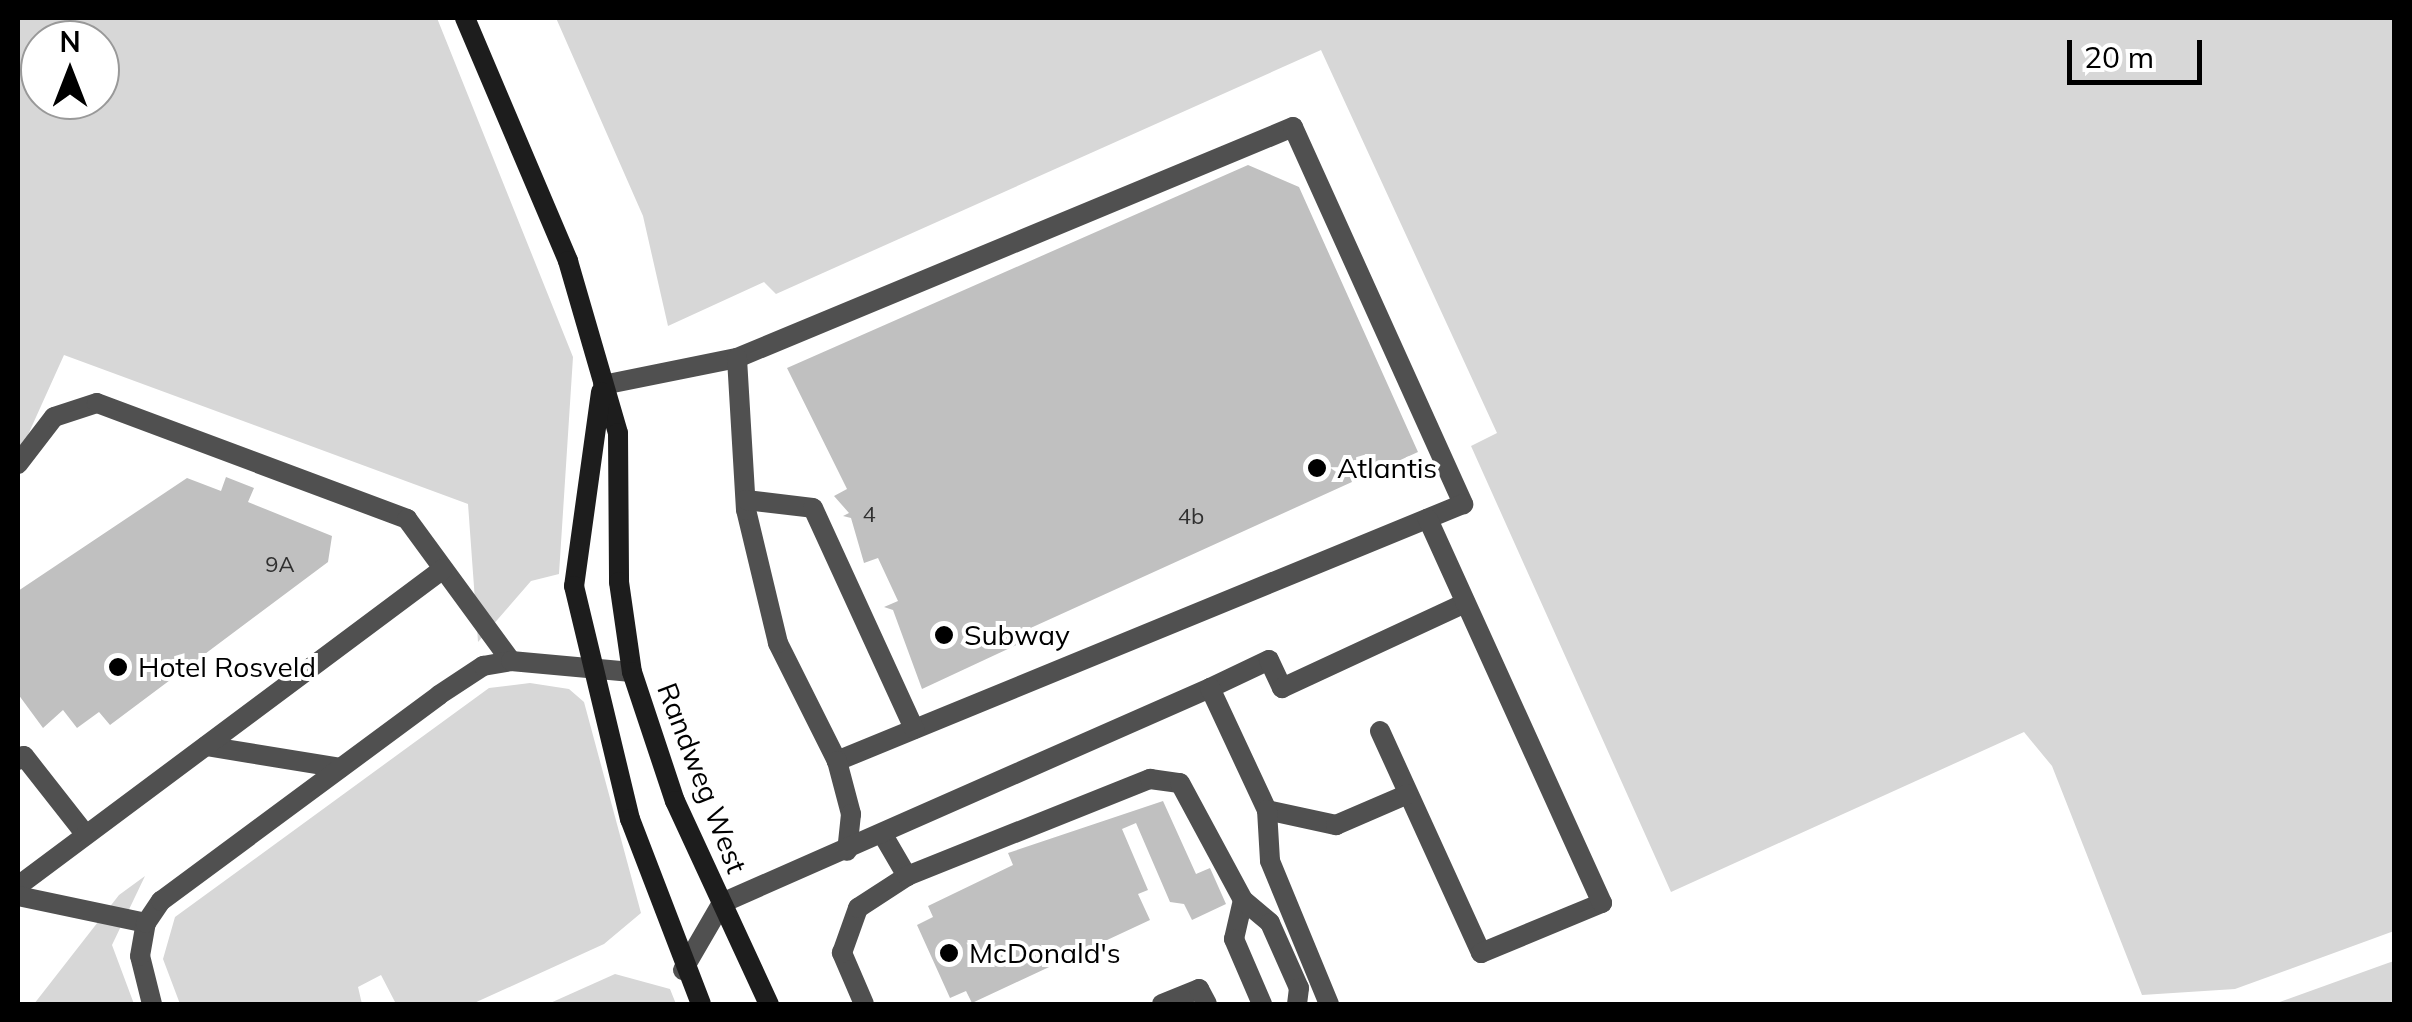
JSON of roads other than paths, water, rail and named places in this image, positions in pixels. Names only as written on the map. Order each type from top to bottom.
[{"type":"street","name":"Randweg West","points":[[465,18],[568,260],[618,433],[619,582],[632,672],[676,801],[769,1004]]},
{"type":"street","points":[[603,385],[737,358],[1293,128],[1463,504],[837,761]]},
{"type":"street","points":[[737,358],[746,500],[778,643],[837,761],[851,814],[847,851]]},
{"type":"street","name":"Randweg West","points":[[603,385],[574,586],[588,667],[683,970],[701,1004]]},
{"type":"street","points":[[18,464],[54,417],[97,403],[407,519],[511,661]]},
{"type":"street","points":[[746,500],[813,508],[914,729]]},
{"type":"street","points":[[1380,732],[1481,953],[1602,903],[1428,519]]},
{"type":"street","points":[[18,886],[443,569]]},
{"type":"street","points":[[683,970],[722,903],[884,835],[1270,660],[1282,688],[1465,603]]},
{"type":"street","points":[[152,1004],[140,956],[146,923],[161,901],[483,666],[511,661],[632,672]]},
{"type":"street","points":[[1210,688],[1266,810],[1270,861],[1329,1004]]},
{"type":"street","points":[[206,746],[340,768]]},
{"type":"street","points":[[18,760],[24,756],[86,835]]},
{"type":"street","points":[[864,1004],[842,952],[858,908],[907,876],[1150,779],[1180,782],[1244,900],[1270,922],[1299,988],[1297,1004]]},
{"type":"street","points":[[1266,810],[1336,825],[1408,794]]},
{"type":"street","points":[[884,835],[907,876]]},
{"type":"street","points":[[18,896],[146,923]]},
{"type":"street","points":[[1244,900],[1234,939],[1262,1004]]},
{"type":"street","points":[[1162,1004],[1199,990],[1207,1004]]},
{"type":"place","name":"Atlantis","points":[[1317,468]]},
{"type":"place","name":"Subway","points":[[944,635]]},
{"type":"place","name":"Hotel Rosveld","points":[[118,667]]},
{"type":"place","name":"McDonald's","points":[[949,953]]}]
